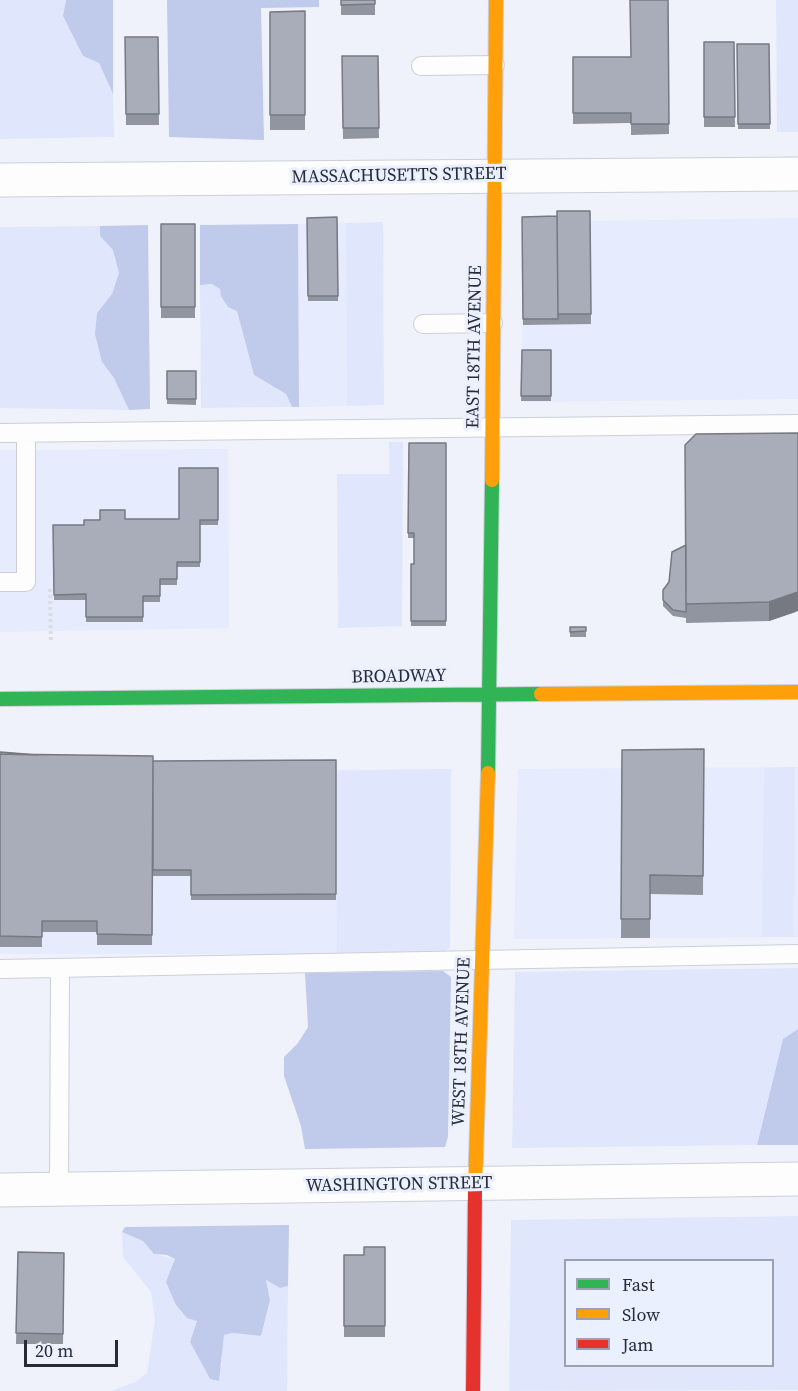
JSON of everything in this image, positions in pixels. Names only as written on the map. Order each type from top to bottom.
[{"type":"street","name":"EAST 18TH AVENUE","points":[[490,694],[495,0]]},
{"type":"street","name":"MASSACHUSETTS STREET","points":[[0,180],[798,174]]},
{"type":"street","name":"BROADWAY","points":[[0,699],[798,692]]},
{"type":"street","name":"WEST 18TH AVENUE","points":[[473,1391],[475,1184],[490,694]]},
{"type":"street","name":"WASHINGTON STREET","points":[[0,1190],[798,1179]]},
{"type":"lane","points":[[421,66],[495,65]]},
{"type":"lane","points":[[423,324],[493,323]]},
{"type":"lane","points":[[0,433],[798,424]]},
{"type":"lane","points":[[0,582],[26,582],[26,433]]},
{"type":"lane","points":[[0,969],[798,954]]},
{"type":"lane","points":[[59,1189],[60,968]]},
{"type":"shaded area","points":[[0,0],[66,0],[63,16],[83,56],[99,63],[113,94],[114,137],[0,139]]},
{"type":"shaded area","points":[[66,0],[113,0],[113,94],[99,63],[83,56],[63,16]]},
{"type":"shaded area","points":[[167,0],[319,0],[319,7],[261,8],[264,140],[169,137]]},
{"type":"shaded area","points":[[776,0],[798,0],[798,132],[777,132]]},
{"type":"shaded area","points":[[798,218],[798,399],[522,402],[523,222]]},
{"type":"shaded area","points":[[383,222],[384,405],[347,406],[346,223]]},
{"type":"shaded area","points":[[346,223],[347,406],[299,407],[298,224]]},
{"type":"shaded area","points":[[298,224],[299,407],[292,407],[286,394],[254,375],[237,311],[228,307],[221,296],[220,289],[212,284],[200,285],[200,225]]},
{"type":"shaded area","points":[[148,225],[150,409],[129,410],[114,378],[102,362],[95,334],[97,313],[112,294],[119,273],[113,250],[100,236],[100,226]]},
{"type":"shaded area","points":[[100,226],[100,236],[113,250],[119,273],[112,294],[97,313],[102,362],[114,377],[129,410],[0,408],[0,227]]},
{"type":"shaded area","points":[[212,284],[221,289],[237,310],[254,375],[286,394],[292,407],[201,408],[200,285]]},
{"type":"shaded area","points":[[389,442],[403,442],[402,626],[338,628],[337,474],[389,474]]},
{"type":"shaded area","points":[[228,449],[229,628],[0,632],[0,450]]},
{"type":"shaded area","points":[[795,767],[794,937],[762,937],[764,768]]},
{"type":"shaded area","points":[[798,767],[798,937],[514,939],[518,769]]},
{"type":"shaded area","points":[[451,769],[450,948],[337,954],[0,954],[0,772]]},
{"type":"shaded area","points":[[451,769],[450,948],[442,953],[337,954],[336,771]]},
{"type":"shaded area","points":[[798,968],[798,1029],[783,1039],[757,1145],[512,1148],[515,972]]},
{"type":"shaded area","points":[[443,971],[451,977],[448,1137],[445,1147],[305,1149],[301,1126],[284,1076],[284,1057],[298,1043],[308,1027],[305,973]]},
{"type":"shaded area","points":[[798,1029],[798,1145],[757,1145],[783,1039]]},
{"type":"shaded area","points":[[798,1216],[798,1390],[509,1391],[511,1220]]},
{"type":"shaded area","points":[[289,1225],[288,1286],[280,1288],[266,1280],[270,1300],[261,1336],[233,1333],[224,1335],[219,1381],[210,1379],[190,1342],[197,1321],[187,1318],[176,1305],[166,1282],[175,1259],[167,1255],[154,1254],[143,1241],[122,1232],[125,1227]]},
{"type":"shaded area","points":[[122,1232],[143,1241],[154,1254],[175,1259],[172,1273],[197,1320],[190,1342],[210,1379],[222,1366],[221,1348],[224,1335],[233,1333],[261,1336],[270,1300],[266,1280],[280,1288],[288,1286],[287,1391],[111,1391],[135,1382],[147,1373],[155,1320],[151,1292],[123,1257]]},
{"type":"building","points":[[341,0],[375,0],[375,4],[341,5]]},
{"type":"building","points":[[630,0],[668,0],[669,124],[631,124],[631,113],[573,113],[573,57],[631,57]]},
{"type":"building","points":[[305,11],[305,115],[270,115],[270,12]]},
{"type":"building","points":[[125,37],[158,37],[159,114],[126,114]]},
{"type":"building","points":[[704,42],[734,42],[735,117],[704,117]]},
{"type":"building","points":[[737,44],[769,44],[770,124],[738,124]]},
{"type":"building","points":[[342,56],[378,56],[379,128],[343,128]]},
{"type":"building","points":[[557,211],[590,211],[591,314],[558,314]]},
{"type":"building","points":[[557,216],[558,319],[523,319],[522,217]]},
{"type":"building","points":[[337,217],[338,296],[308,296],[307,218]]},
{"type":"building","points":[[161,224],[195,224],[195,307],[161,307]]},
{"type":"building","points":[[522,350],[551,350],[551,396],[521,396]]},
{"type":"building","points":[[167,371],[196,371],[196,399],[167,399]]},
{"type":"building","points":[[798,433],[798,592],[769,602],[686,604],[685,445],[696,434]]},
{"type":"building","points":[[409,443],[446,443],[446,621],[411,621],[411,564],[414,564],[414,533],[408,533]]},
{"type":"building","points":[[179,468],[218,468],[218,520],[200,520],[200,562],[177,562],[177,579],[160,579],[160,596],[143,596],[143,617],[86,617],[86,594],[54,595],[53,525],[84,525],[84,520],[100,520],[100,510],[125,510],[125,519],[179,519]]},
{"type":"building","points":[[686,545],[686,612],[673,610],[663,600],[663,590],[669,582],[672,552]]},
{"type":"building","points":[[570,627],[586,627],[586,631],[570,632]]},
{"type":"building","points":[[704,749],[703,876],[650,875],[650,919],[621,919],[622,750]]},
{"type":"building","points":[[0,752],[38,755],[0,754]]},
{"type":"building","points":[[0,754],[153,756],[152,935],[97,934],[97,921],[42,921],[42,937],[0,936]]},
{"type":"building","points":[[336,760],[336,894],[191,895],[191,870],[153,870],[153,761]]},
{"type":"building","points":[[364,1247],[385,1247],[385,1326],[344,1326],[344,1255],[364,1255]]},
{"type":"building","points":[[18,1252],[64,1253],[63,1334],[16,1333]]},
{"type":"traffic: fast","points":[[488,773],[492,480]]},
{"type":"traffic: fast","points":[[0,699],[541,694]]},
{"type":"traffic: slow","points":[[492,480],[496,0]]},
{"type":"traffic: slow","points":[[541,694],[798,692]]},
{"type":"traffic: slow","points":[[475,1189],[488,773]]},
{"type":"traffic: jam","points":[[473,1391],[475,1189]]}]
